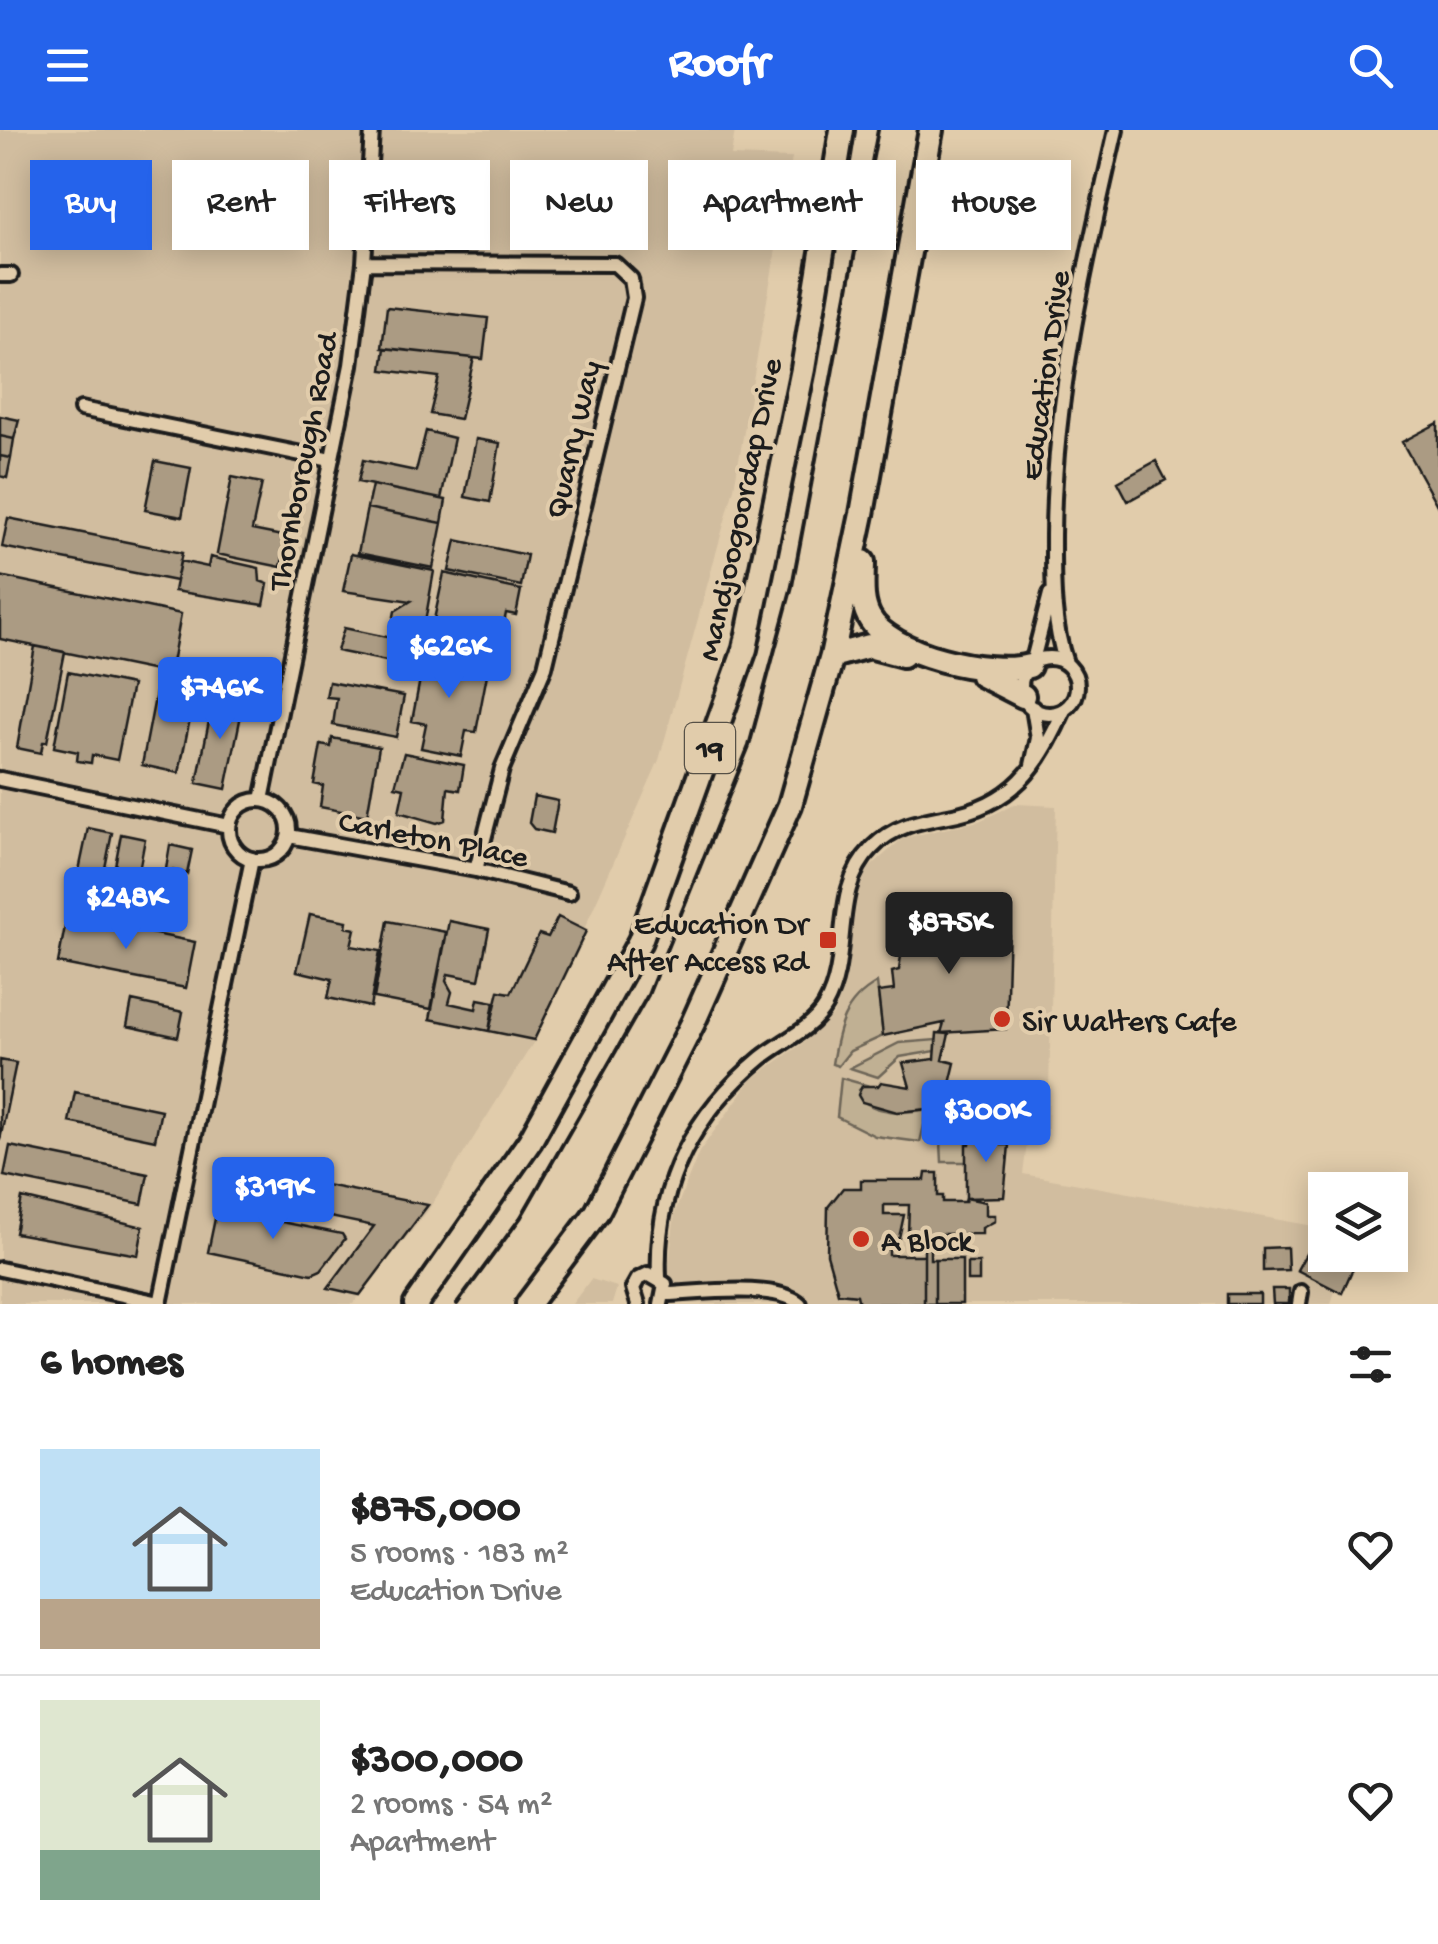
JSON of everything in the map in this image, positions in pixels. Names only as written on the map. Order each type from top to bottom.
[{"type":"highway","name":"Mandjoogoordap Drive","points":[[416,1304],[530,1141],[640,941],[745,649],[803,369],[842,130]]},
{"type":"highway","points":[[528,1304],[596,1212],[693,1023],[790,805],[832,656],[862,514],[931,130]]},
{"type":"highway","points":[[862,514],[862,597],[870,619],[886,638],[986,669],[1031,665]]},
{"type":"highway","points":[[832,656],[869,646],[988,677],[1028,702]]},
{"type":"street","name":"Thornborough Road","points":[[262,800],[350,365],[364,263],[372,130]]},
{"type":"street","name":"Education Drive","points":[[1031,665],[1045,626],[1053,572],[1062,389],[1081,282],[1116,130]]},
{"type":"street","name":"Quarry Way","points":[[364,263],[615,264],[630,279],[634,298],[545,668],[502,769],[476,870]]},
{"type":"street","points":[[81,409],[331,460]]},
{"type":"street","name":"Education Drive","points":[[1053,572],[1058,635],[1066,663]]},
{"type":"street","points":[[800,1304],[792,1297],[772,1292],[664,1299],[659,1277],[659,1219],[680,1161],[729,1088],[822,1011],[831,990],[848,888],[863,858],[887,835],[907,825],[995,804],[1030,772],[1077,690],[1074,672],[1066,663],[1049,658],[1031,665],[1022,680],[1038,738],[1030,772]]},
{"type":"street","points":[[1028,702],[1048,714],[1064,710]]},
{"type":"street","points":[[0,779],[229,826]]},
{"type":"street","points":[[262,800],[284,812],[289,836],[275,855],[252,859],[234,847],[229,826],[235,812],[247,802],[262,800]]},
{"type":"street","name":"Carleton Place","points":[[289,836],[476,870],[568,893]]},
{"type":"street","points":[[0,1269],[160,1304],[252,859]]},
{"type":"street","points":[[638,1304],[632,1294],[634,1283],[643,1276],[659,1277]]},
{"type":"shaded area","points":[[0,130],[735,130],[731,156],[792,158],[668,160],[668,250],[776,250],[734,488],[659,760],[535,1040],[427,1212],[353,1304],[0,1304]]},
{"type":"shaded area","points":[[1016,804],[1056,806],[1048,1129],[1029,1128],[1023,1174],[1308,1225],[1308,1272],[1341,1272],[1331,1304],[664,1304],[675,1212],[699,1152],[752,1079],[803,1043],[833,1015],[843,988],[858,892],[868,869],[903,838],[979,821]]},
{"type":"shaded area","points":[[877,983],[883,1036],[850,1051],[838,1066],[832,1064],[849,1007]]},
{"type":"shaded area","points":[[936,1040],[936,1051],[900,1057],[878,1077],[850,1068],[899,1043]]},
{"type":"shaded area","points":[[841,1078],[866,1085],[859,1090],[859,1097],[873,1107],[900,1112],[928,1109],[920,1142],[875,1136],[837,1117]]},
{"type":"shaded area","points":[[944,1113],[973,1121],[966,1162],[942,1162],[940,1122],[946,1121]]},
{"type":"shaded area","points":[[591,1279],[617,1287],[612,1304],[572,1304]]},
{"type":"building","points":[[387,307],[488,318],[483,359],[382,348]]},
{"type":"building","points":[[385,348],[474,358],[460,419],[430,414],[439,377],[382,370]]},
{"type":"building","points":[[0,416],[19,420],[14,439],[0,436]]},
{"type":"building","points":[[1438,423],[1438,507],[1402,442]]},
{"type":"building","points":[[426,431],[454,438],[441,499],[358,482],[363,460],[416,471]]},
{"type":"building","points":[[0,436],[14,439],[11,458],[0,456]]},
{"type":"building","points":[[476,439],[500,443],[490,502],[465,497]]},
{"type":"building","points":[[0,456],[11,458],[7,478],[0,476]]},
{"type":"building","points":[[155,461],[191,468],[182,517],[145,510]]},
{"type":"building","points":[[1156,461],[1166,480],[1128,501],[1118,482]]},
{"type":"building","points":[[232,477],[262,483],[252,530],[287,537],[281,567],[217,554]]},
{"type":"building","points":[[372,485],[446,500],[442,523],[367,508]]},
{"type":"building","points":[[367,508],[442,523],[433,568],[358,553]]},
{"type":"building","points":[[8,518],[182,553],[176,581],[2,547]]},
{"type":"building","points":[[456,540],[527,555],[521,586],[449,571]]},
{"type":"building","points":[[351,554],[434,571],[423,633],[392,627],[395,611],[411,601],[343,591]]},
{"type":"building","points":[[210,557],[259,568],[260,581],[268,584],[264,605],[174,591],[180,561],[208,567]]},
{"type":"building","points":[[444,573],[521,590],[516,615],[506,613],[500,644],[432,629]]},
{"type":"building","points":[[0,576],[181,614],[170,674],[0,639]]},
{"type":"building","points":[[344,628],[420,644],[416,667],[337,651]]},
{"type":"building","points":[[35,646],[65,652],[47,742],[43,742],[41,753],[17,748]]},
{"type":"building","points":[[425,653],[489,664],[476,732],[466,731],[461,756],[421,748],[426,724],[412,721]]},
{"type":"building","points":[[68,672],[132,685],[117,760],[92,755],[91,763],[77,761],[78,752],[54,747]]},
{"type":"building","points":[[160,672],[198,679],[179,773],[142,765]]},
{"type":"building","points":[[329,682],[404,696],[396,737],[333,725],[337,698],[326,697]]},
{"type":"building","points":[[214,695],[244,700],[226,789],[197,783]]},
{"type":"building","points":[[332,738],[379,747],[367,816],[320,807],[323,786],[314,784],[321,745],[331,747]]},
{"type":"building","points":[[404,753],[464,765],[460,790],[448,788],[445,820],[437,823],[399,812],[404,788],[395,786]]},
{"type":"building","points":[[534,796],[558,801],[552,833],[534,829],[529,823]]},
{"type":"building","points":[[88,828],[112,833],[104,873],[108,874],[106,886],[77,880]]},
{"type":"building","points":[[121,834],[145,839],[135,892],[111,887]]},
{"type":"building","points":[[170,845],[192,850],[187,874],[166,869]]},
{"type":"building","points":[[148,883],[182,890],[178,913],[143,906]]},
{"type":"building","points":[[310,914],[347,921],[346,927],[355,929],[351,946],[380,951],[370,1007],[328,998],[332,979],[297,971]]},
{"type":"building","points":[[907,914],[927,915],[927,920],[1009,922],[1006,1029],[941,1033],[944,1023],[883,1036],[878,992],[894,990],[892,972],[899,970]]},
{"type":"building","points":[[67,916],[195,942],[186,988],[58,963]]},
{"type":"building","points":[[558,917],[586,931],[534,1040],[489,1031],[499,991],[511,993],[539,934],[548,937]]},
{"type":"building","points":[[388,921],[446,932],[431,1009],[374,998]]},
{"type":"building","points":[[449,921],[489,929],[479,980],[448,974],[446,981],[452,992],[449,1003],[476,1009],[478,999],[494,1002],[489,1031],[430,1019]]},
{"type":"building","points":[[132,1001],[183,1012],[178,1037],[127,1026]]},
{"type":"building","points":[[937,1033],[949,1034],[943,1060],[955,1063],[949,1088],[980,1096],[973,1121],[939,1111],[939,1102],[930,1102],[928,1109],[897,1112],[862,1102],[858,1095],[862,1086],[878,1086],[881,1082],[910,1087],[903,1063],[935,1059]]},
{"type":"building","points":[[0,1060],[16,1063],[0,1140]]},
{"type":"building","points":[[75,1092],[161,1110],[155,1140],[69,1122]]},
{"type":"building","points":[[971,1131],[1002,1132],[1002,1145],[1009,1145],[1004,1197],[966,1198],[966,1144],[970,1144]]},
{"type":"building","points":[[10,1146],[148,1174],[142,1204],[4,1176]]},
{"type":"building","points":[[239,1168],[428,1205],[360,1295],[328,1288],[374,1226],[233,1197]]},
{"type":"building","name":"A Block","points":[[926,1173],[938,1173],[938,1196],[943,1196],[943,1202],[965,1202],[966,1198],[986,1202],[986,1215],[995,1215],[995,1221],[982,1228],[982,1234],[908,1234],[909,1205],[884,1205],[884,1215],[904,1215],[899,1238],[889,1241],[889,1255],[924,1255],[924,1304],[859,1304],[857,1295],[838,1293],[827,1254],[828,1207],[843,1188],[861,1188],[861,1180],[925,1180]]},
{"type":"building","points":[[22,1198],[143,1227],[138,1255],[15,1233]]},
{"type":"building","points":[[217,1209],[342,1234],[345,1239],[321,1270],[312,1274],[208,1252]]},
{"type":"building","points":[[924,1235],[930,1235],[930,1259],[935,1259],[935,1304],[924,1304]]},
{"type":"building","points":[[1287,1247],[1288,1270],[1263,1271],[1263,1248]]},
{"type":"building","points":[[1307,1252],[1308,1272],[1351,1272],[1342,1293],[1297,1270]]},
{"type":"building","points":[[935,1259],[962,1259],[962,1304],[935,1304]]},
{"type":"building","points":[[967,1263],[979,1263],[979,1281],[967,1281]]},
{"type":"building","points":[[1272,1289],[1289,1289],[1289,1304],[1273,1304]]},
{"type":"building","points":[[1227,1294],[1260,1294],[1260,1304],[1227,1304]]},
{"type":"railway","points":[[457,1304],[521,1217],[648,995],[749,746],[792,586],[878,130]]},
{"type":"place","name":"Education Dr After Access Rd","points":[[828,940]]},
{"type":"place","name":"Sir Walters Cafe","points":[[1002,1019]]},
{"type":"place","name":"A Block","points":[[861,1239]]}]
